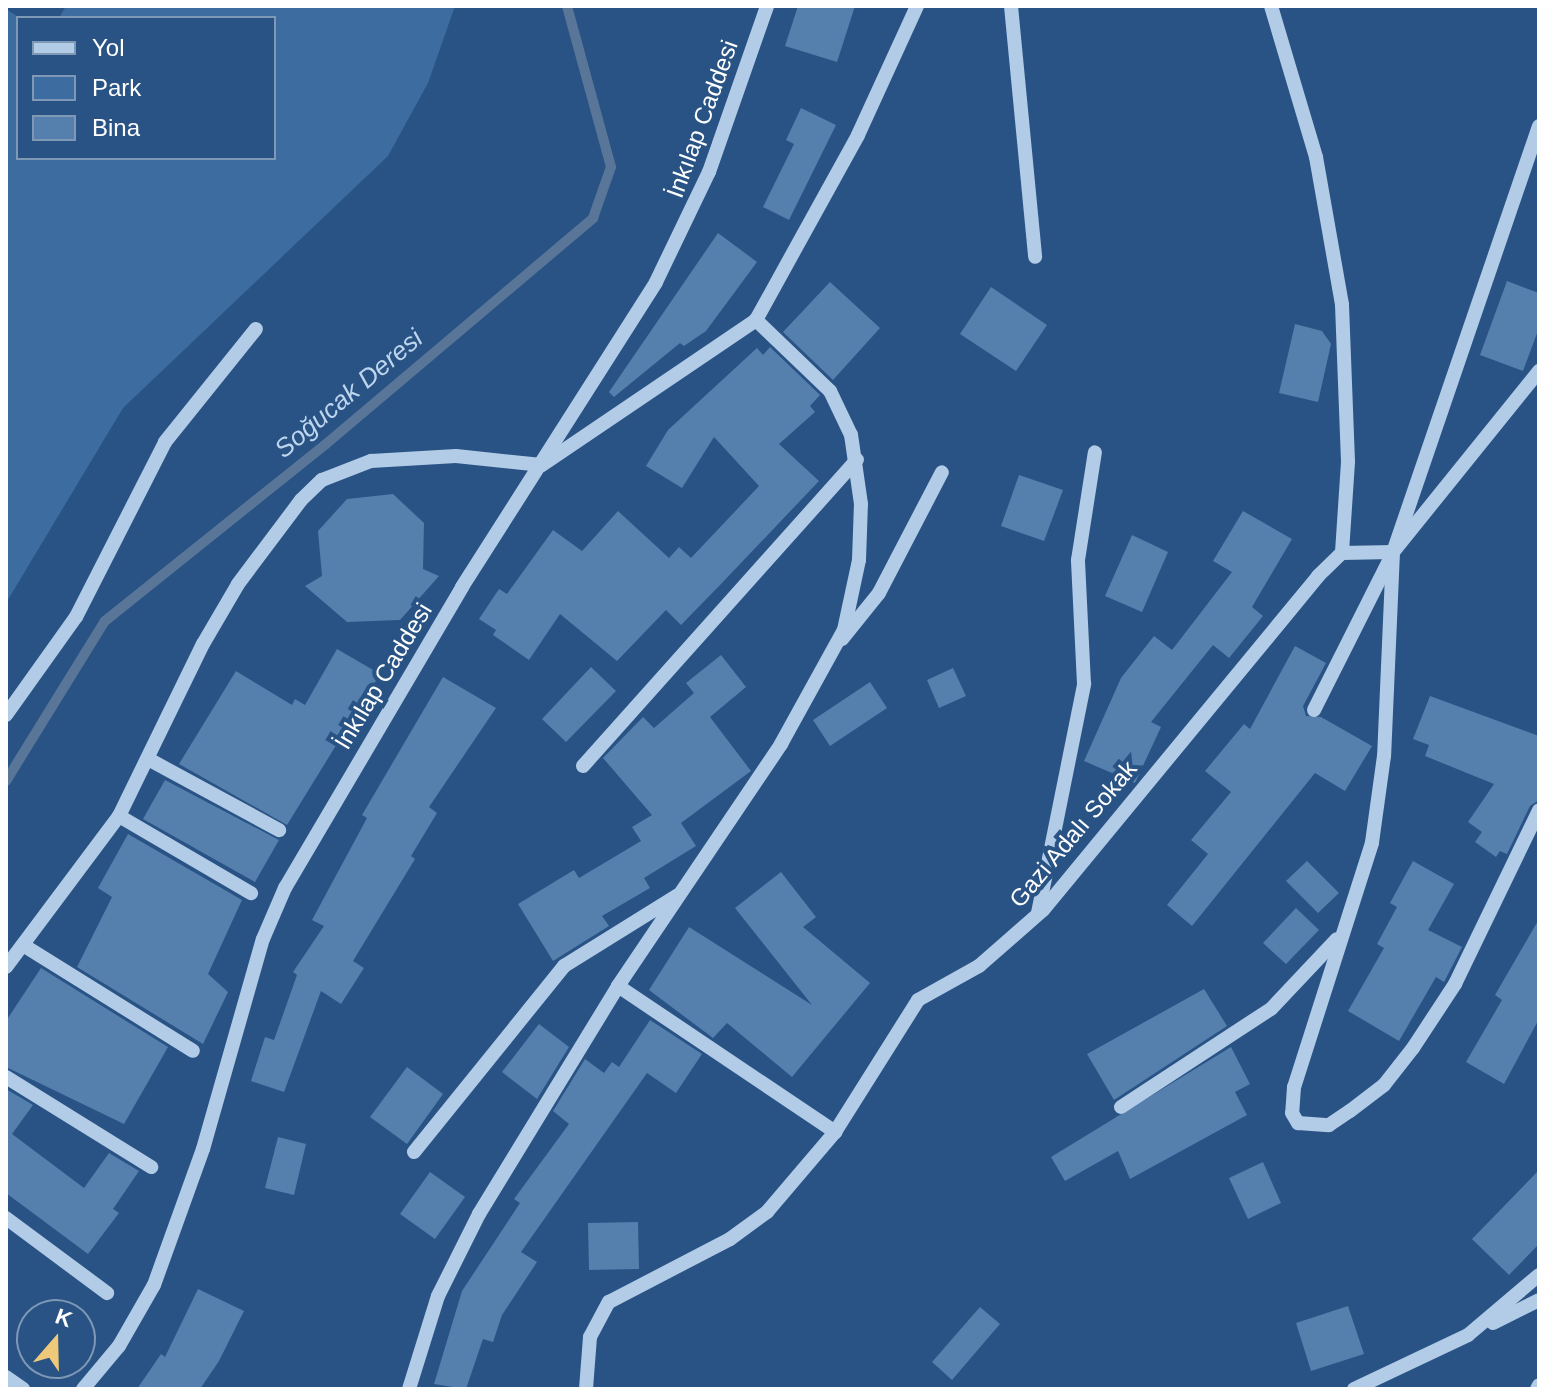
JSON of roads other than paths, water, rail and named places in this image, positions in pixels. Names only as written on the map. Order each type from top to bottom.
[{"type":"street","name":"İnkılap Caddesi","points":[[83,1389],[119,1346],[154,1285],[203,1149],[263,939],[285,888],[393,700],[542,465],[688,220],[767,6]]},
{"type":"street","points":[[6,967],[119,816],[150,760],[203,644],[238,584],[301,500],[322,480],[371,461],[419,457],[542,465],[756,320],[858,135],[917,6]]},
{"type":"street","points":[[1011,6],[1035,257]]},
{"type":"street","points":[[1271,6],[1316,157],[1342,305],[1348,462],[1342,553],[1393,552]]},
{"type":"street","points":[[1314,710],[1393,552],[1539,126]]},
{"type":"street","points":[[409,1389],[451,1266],[618,986],[781,744],[837,644],[854,598],[859,560],[857,460],[844,414],[830,391],[756,320]]},
{"type":"street","points":[[6,715],[76,617],[165,442],[256,329]]},
{"type":"street","points":[[1539,371],[1393,552],[1379,801],[1372,843],[1291,1100],[1292,1113],[1305,1127],[1329,1125],[1350,1111],[1384,1085],[1413,1048],[1455,984],[1539,810]]},
{"type":"street","points":[[1038,915],[1084,684],[1078,560],[1095,452]]},
{"type":"street","points":[[583,766],[857,460]]},
{"type":"street","points":[[837,644],[879,593],[942,472]]},
{"type":"street","name":"Gazi Adalı Sokak","points":[[586,1389],[590,1337],[609,1302],[730,1239],[767,1212],[835,1132],[918,1000],[979,966],[1038,915],[1342,553]]},
{"type":"street","points":[[150,760],[279,830]]},
{"type":"street","points":[[119,816],[251,893]]},
{"type":"street","points":[[414,1152],[564,966],[682,893]]},
{"type":"street","points":[[1121,1107],[1271,1009],[1344,930]]},
{"type":"street","points":[[23,945],[193,1051]]},
{"type":"street","points":[[618,986],[835,1132]]},
{"type":"street","points":[[6,1077],[151,1167]]},
{"type":"street","points":[[6,1218],[107,1293]]},
{"type":"street","points":[[1468,1335],[1539,1275]]},
{"type":"street","points":[[1354,1389],[1539,1300]]},
{"type":"street","points":[[6,1377],[23,1389]]},
{"type":"waterway","name":"Soğucak Deresi","points":[[6,781],[105,621],[326,444],[593,218],[611,167],[567,6]]}]
